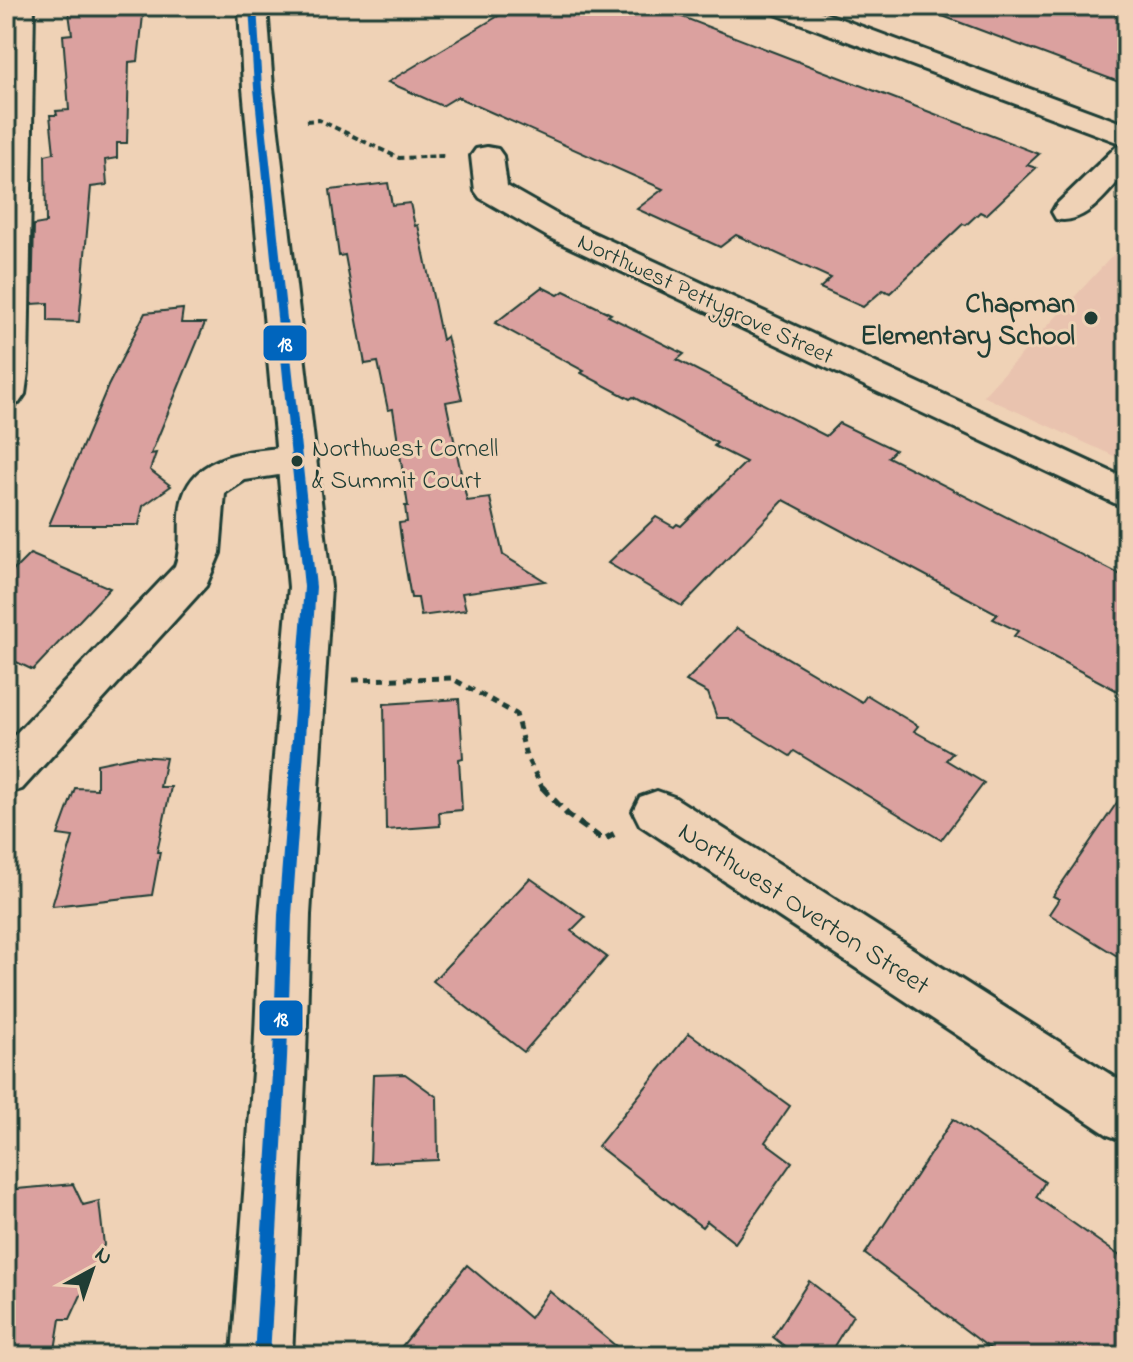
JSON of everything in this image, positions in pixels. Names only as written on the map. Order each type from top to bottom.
[{"type":"street","points":[[6,394],[10,372],[20,6]]},
{"type":"street","points":[[253,6],[258,88],[310,587],[300,681],[262,1356]]},
{"type":"street","points":[[780,6],[1127,136]]},
{"type":"street","points":[[1068,212],[1127,154]]},
{"type":"street","name":"Northwest Pettygrove Street","points":[[487,156],[491,191],[548,223],[1127,495]]},
{"type":"street","points":[[6,775],[191,575],[203,547],[200,502],[207,485],[237,467],[298,460]]},
{"type":"street","name":"Northwest Overton Street","points":[[657,811],[1127,1116]]},
{"type":"path","points":[[306,121],[319,120],[399,158],[487,156]]},
{"type":"path","name":"Northwest Overton Street","points":[[300,681],[451,678],[516,714],[522,746],[534,778],[542,792],[573,821],[603,840],[657,811]]},
{"type":"shaded area","name":"Chapman Elementary School","points":[[1127,240],[1127,462],[983,396]]},
{"type":"building","points":[[68,6],[144,6],[138,61],[129,62],[127,143],[117,143],[117,158],[105,160],[107,185],[91,187],[79,322],[48,321],[48,303],[32,304],[34,225],[46,223],[45,155],[54,153],[50,115],[69,110],[63,35],[72,34]]},
{"type":"building","points":[[515,6],[654,6],[1039,154],[1027,165],[1036,168],[986,215],[980,212],[966,225],[963,224],[890,293],[883,290],[863,307],[820,288],[831,278],[736,235],[720,247],[637,209],[663,189],[457,97],[442,106],[388,82]]},
{"type":"building","points":[[933,6],[1091,6],[1127,19],[1127,85],[932,12]]},
{"type":"building","points":[[388,183],[392,205],[410,203],[415,226],[418,225],[442,340],[447,336],[462,399],[446,402],[467,501],[490,498],[503,555],[545,581],[462,593],[466,610],[421,616],[418,598],[411,598],[402,546],[399,523],[407,522],[405,506],[408,506],[393,409],[388,410],[378,362],[365,364],[345,255],[339,256],[330,190]]},
{"type":"building","points":[[542,287],[558,295],[564,291],[611,314],[608,316],[684,354],[677,360],[826,436],[839,423],[895,450],[888,457],[1127,578],[1127,696],[1014,636],[1018,631],[993,619],[998,614],[784,500],[682,606],[608,563],[656,517],[674,527],[677,524],[681,526],[746,462],[714,446],[717,443],[633,397],[630,399],[581,373],[584,371],[495,323]]},
{"type":"building","points":[[183,309],[181,323],[205,323],[151,454],[156,453],[150,470],[171,486],[143,506],[139,525],[49,525],[108,386],[145,313]]},
{"type":"building","points":[[30,554],[110,588],[33,670],[6,657],[6,578]]},
{"type":"building","points":[[737,628],[862,702],[867,695],[918,726],[914,731],[953,753],[946,760],[984,783],[941,840],[794,751],[790,756],[728,718],[717,718],[708,693],[686,681]]},
{"type":"building","points":[[459,699],[463,758],[459,759],[462,810],[439,812],[440,826],[386,830],[384,704]]},
{"type":"building","points":[[136,756],[166,758],[160,787],[171,787],[157,852],[160,852],[152,895],[52,906],[73,837],[58,835],[75,788],[97,789],[97,764]]},
{"type":"building","points":[[1127,788],[1127,962],[1049,914],[1059,899],[1053,896]]},
{"type":"building","points":[[530,878],[585,917],[571,931],[607,957],[524,1052],[433,981]]},
{"type":"building","points":[[689,1033],[790,1106],[765,1142],[792,1162],[735,1243],[707,1221],[702,1227],[598,1146]]},
{"type":"building","points":[[405,1074],[437,1097],[438,1160],[370,1163],[373,1075]]},
{"type":"building","points":[[953,1119],[1045,1182],[1036,1197],[1127,1261],[1127,1356],[1000,1356],[865,1254]]},
{"type":"building","points":[[73,1184],[83,1205],[99,1201],[104,1245],[70,1319],[60,1319],[54,1356],[6,1356],[6,1190]]},
{"type":"building","points":[[467,1265],[530,1318],[549,1291],[628,1356],[394,1356]]},
{"type":"building","points":[[809,1281],[853,1315],[828,1356],[797,1356],[773,1337]]},
{"type":"transit line","name":"18","points":[[253,6],[258,88],[310,587],[285,915],[280,1058],[262,1356]]},
{"type":"place","name":"Chapman Elementary School","points":[[1091,318]]},
{"type":"place","name":"Northwest Cornell & Summit Court","points":[[297,461]]}]
